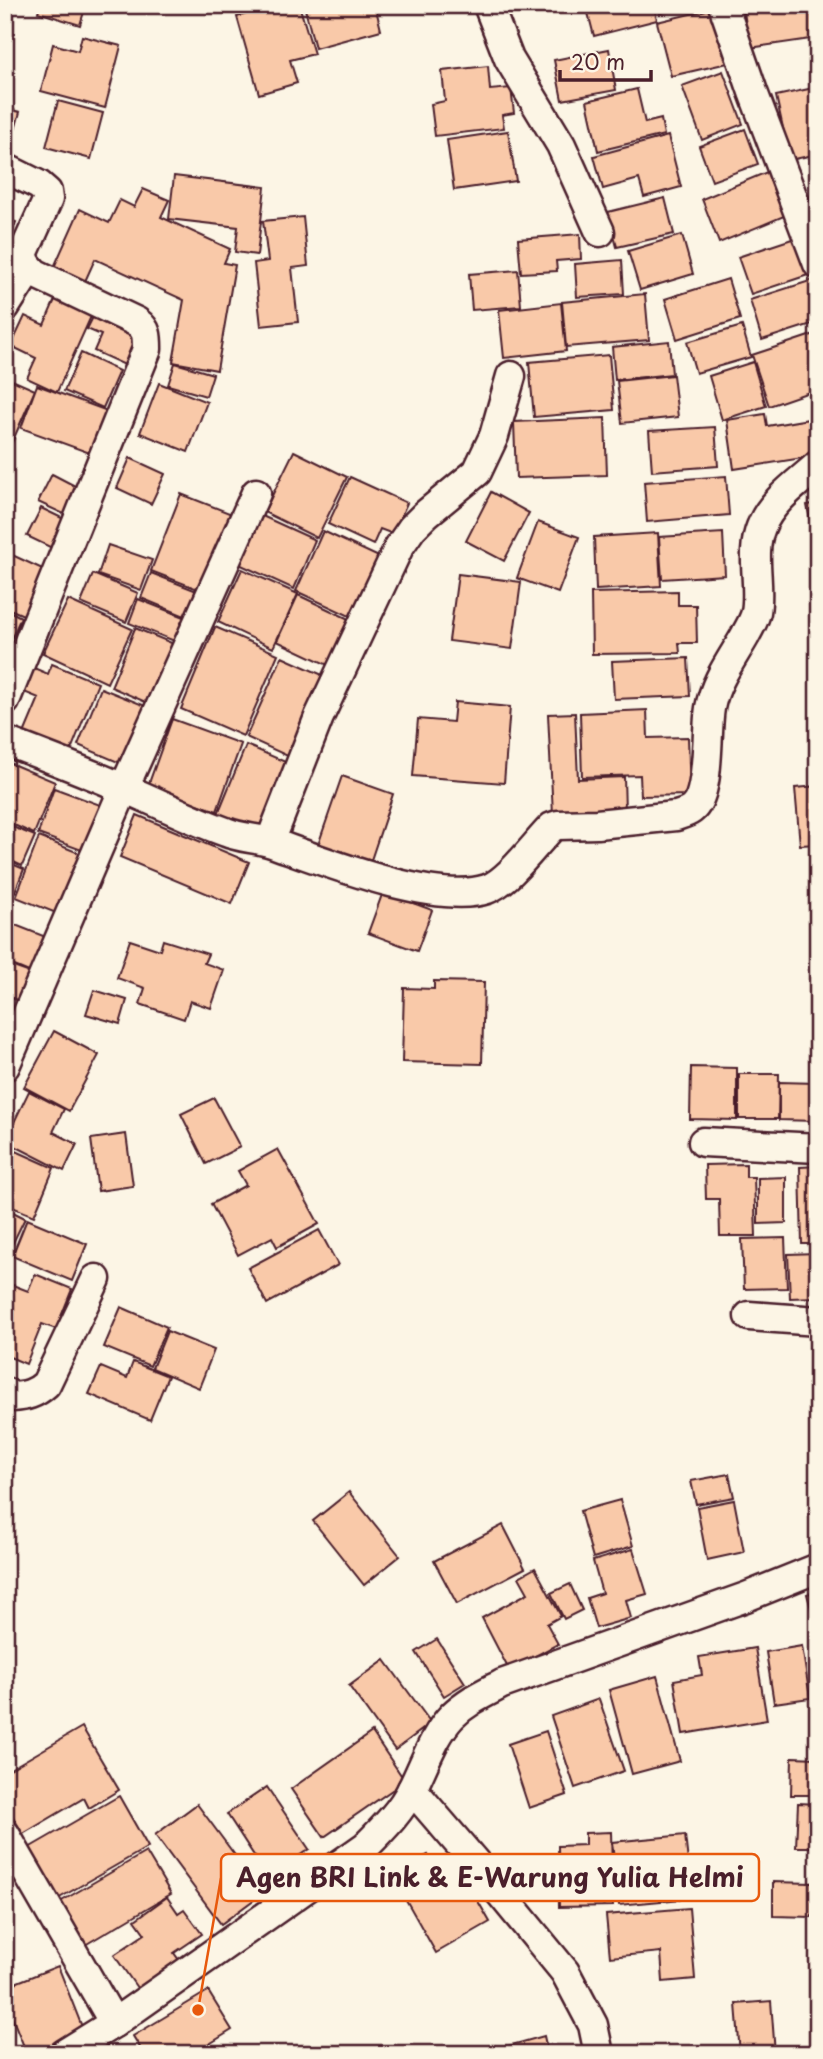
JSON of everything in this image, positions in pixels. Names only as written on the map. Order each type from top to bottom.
[{"type":"street","points":[[488,5],[509,59],[561,145],[600,232]]},
{"type":"street","points":[[723,5],[752,92],[818,264]]},
{"type":"street","points":[[5,169],[39,185],[47,192],[48,199],[24,252],[24,261],[36,274],[137,322],[145,328],[147,349],[5,701]]},
{"type":"street","points":[[5,307],[30,268]]},
{"type":"street","points":[[270,842],[319,717],[398,547],[412,527],[477,472],[494,436],[511,376]]},
{"type":"street","points":[[5,741],[228,833],[270,842],[327,863],[413,887],[443,891],[486,890],[500,883],[552,827],[676,817],[694,807],[703,785],[710,707],[714,692],[755,614],[756,547],[760,527],[779,500],[818,465]]},
{"type":"street","points":[[5,1066],[124,788],[256,493]]},
{"type":"street","points":[[703,1142],[818,1148]]},
{"type":"street","points":[[5,1392],[12,1397],[24,1396],[37,1392],[46,1384],[96,1279]]},
{"type":"street","points":[[749,1316],[818,1321]]},
{"type":"street","points":[[64,2054],[114,2023],[366,1846],[393,1818],[451,1717],[469,1702],[502,1684],[746,1597],[818,1568]]},
{"type":"street","points":[[412,1789],[565,1972],[593,2025],[599,2054]]},
{"type":"street","points":[[5,1833],[114,2023]]},
{"type":"building","points":[[40,5],[86,5],[80,25],[38,12]]},
{"type":"building","points":[[275,5],[299,5],[314,54],[290,60],[297,83],[259,94],[237,17]]},
{"type":"building","points":[[304,5],[375,5],[381,30],[315,48]]},
{"type":"building","points":[[586,5],[654,5],[657,20],[594,36]]},
{"type":"building","points":[[658,5],[699,5],[660,13]]},
{"type":"building","points":[[786,5],[818,5],[818,38],[749,48],[744,11]]},
{"type":"building","points":[[715,8],[728,63],[671,76],[657,22]]},
{"type":"building","points":[[82,36],[121,46],[105,108],[41,91],[53,44],[78,51]]},
{"type":"building","points":[[609,49],[616,90],[562,100],[554,60]]},
{"type":"building","points":[[488,66],[490,90],[511,88],[514,113],[502,115],[504,128],[435,136],[431,104],[445,101],[442,71]]},
{"type":"building","points":[[723,71],[743,124],[702,140],[682,86]]},
{"type":"building","points":[[818,87],[818,154],[790,160],[776,96]]},
{"type":"building","points":[[637,89],[645,123],[661,119],[664,135],[598,151],[587,101]]},
{"type":"building","points":[[58,101],[103,113],[91,159],[46,147]]},
{"type":"building","points":[[5,108],[20,112],[10,148],[5,147]]},
{"type":"building","points":[[745,129],[758,164],[712,181],[699,146]]},
{"type":"building","points":[[508,131],[516,181],[454,190],[447,140]]},
{"type":"building","points":[[668,136],[681,187],[644,197],[639,179],[603,189],[594,156]]},
{"type":"building","points":[[767,172],[784,216],[719,243],[702,199]]},
{"type":"building","points":[[174,176],[265,187],[257,255],[235,252],[238,227],[169,219]]},
{"type":"building","points":[[143,189],[169,200],[161,217],[230,249],[224,263],[235,265],[217,370],[173,362],[184,300],[95,259],[82,288],[51,274],[80,209],[109,223],[120,200],[134,207]]},
{"type":"building","points":[[665,198],[674,234],[617,247],[608,212]]},
{"type":"building","points":[[303,217],[308,266],[292,268],[298,322],[261,326],[254,263],[268,261],[263,221]]},
{"type":"building","points":[[5,218],[16,222],[5,251]]},
{"type":"building","points":[[580,234],[581,259],[556,261],[557,271],[521,273],[518,239]]},
{"type":"building","points":[[682,235],[693,274],[640,290],[628,251]]},
{"type":"building","points":[[801,236],[814,273],[751,294],[738,257]]},
{"type":"building","points":[[5,254],[14,259],[5,279]]},
{"type":"building","points":[[622,260],[624,294],[577,297],[575,264]]},
{"type":"building","points":[[518,270],[521,306],[472,310],[469,274]]},
{"type":"building","points":[[728,279],[740,319],[677,339],[665,299]]},
{"type":"building","points":[[813,280],[818,296],[818,322],[762,340],[750,300]]},
{"type":"building","points":[[645,294],[649,340],[566,347],[562,302]]},
{"type":"building","points":[[57,295],[93,312],[57,392],[27,378],[36,358],[11,346],[25,316],[44,325]]},
{"type":"building","points":[[561,303],[566,351],[504,358],[499,310]]},
{"type":"building","points":[[94,315],[141,337],[127,366],[94,351],[101,335],[87,329]]},
{"type":"building","points":[[742,326],[751,357],[696,373],[687,342]]},
{"type":"building","points":[[818,333],[818,389],[769,406],[752,355]]},
{"type":"building","points":[[669,341],[672,374],[615,380],[612,347]]},
{"type":"building","points":[[81,353],[119,371],[103,408],[64,391]]},
{"type":"building","points":[[609,355],[614,410],[534,417],[529,362]]},
{"type":"building","points":[[753,362],[766,406],[722,420],[709,376]]},
{"type":"building","points":[[175,363],[213,374],[206,396],[168,385]]},
{"type":"building","points":[[673,375],[678,417],[622,423],[617,381]]},
{"type":"building","points":[[5,377],[35,390],[10,447],[5,446]]},
{"type":"building","points":[[159,383],[207,402],[188,452],[140,433]]},
{"type":"building","points":[[37,385],[113,413],[98,456],[21,428]]},
{"type":"building","points":[[818,412],[818,441],[815,441],[811,413]]},
{"type":"building","points":[[765,414],[767,426],[809,419],[815,456],[734,469],[727,420]]},
{"type":"building","points":[[605,418],[607,475],[516,478],[514,422]]},
{"type":"building","points":[[715,427],[718,466],[652,471],[649,431]]},
{"type":"building","points":[[294,451],[347,477],[317,538],[264,512]]},
{"type":"building","points":[[130,458],[165,474],[151,504],[117,488]]},
{"type":"building","points":[[52,474],[79,488],[66,515],[38,502]]},
{"type":"building","points":[[726,476],[729,515],[647,522],[644,482]]},
{"type":"building","points":[[350,477],[407,503],[393,534],[380,529],[373,545],[328,524]]},
{"type":"building","points":[[491,492],[529,513],[504,561],[466,541]]},
{"type":"building","points":[[181,494],[237,516],[208,593],[151,571]]},
{"type":"building","points":[[818,503],[818,544],[815,544],[807,505]]},
{"type":"building","points":[[41,508],[68,521],[54,549],[27,536]]},
{"type":"building","points":[[260,515],[315,540],[294,589],[239,564]]},
{"type":"building","points":[[538,522],[579,537],[558,593],[517,578]]},
{"type":"building","points":[[323,531],[381,558],[354,618],[296,591]]},
{"type":"building","points":[[658,533],[661,586],[596,590],[594,537]]},
{"type":"building","points":[[723,533],[725,575],[662,579],[659,537]]},
{"type":"building","points":[[108,545],[152,560],[141,590],[98,575]]},
{"type":"building","points":[[10,554],[49,572],[28,617],[5,607],[5,565]]},
{"type":"building","points":[[242,569],[298,594],[273,648],[218,622]]},
{"type":"building","points":[[151,573],[202,593],[192,619],[141,598]]},
{"type":"building","points":[[93,574],[138,593],[126,622],[81,603]]},
{"type":"building","points":[[458,574],[521,582],[512,649],[449,641]]},
{"type":"building","points":[[678,591],[678,605],[696,605],[697,643],[679,643],[680,653],[592,654],[591,593]]},
{"type":"building","points":[[298,595],[353,621],[332,667],[277,641]]},
{"type":"building","points":[[138,599],[191,620],[182,644],[129,623]]},
{"type":"building","points":[[68,600],[132,629],[107,683],[43,653]]},
{"type":"building","points":[[5,609],[21,617],[10,642],[5,640]]},
{"type":"building","points":[[215,627],[278,654],[243,736],[181,709]]},
{"type":"building","points":[[135,628],[174,644],[150,704],[111,687]]},
{"type":"building","points":[[282,657],[327,677],[292,758],[246,737]]},
{"type":"building","points":[[688,658],[690,696],[614,699],[612,661]]},
{"type":"building","points":[[52,664],[98,683],[69,755],[23,736],[39,698],[24,692],[34,668],[48,674]]},
{"type":"building","points":[[101,688],[148,707],[125,765],[78,745]]},
{"type":"building","points":[[455,702],[510,707],[504,783],[413,776],[418,719],[453,722]]},
{"type":"building","points":[[647,710],[648,738],[688,737],[690,795],[641,796],[640,775],[582,777],[580,713]]},
{"type":"building","points":[[575,713],[578,779],[624,777],[625,811],[553,814],[548,714]]},
{"type":"building","points":[[172,719],[241,744],[217,811],[148,786]]},
{"type":"building","points":[[246,745],[290,764],[261,835],[217,816]]},
{"type":"building","points":[[5,761],[55,782],[34,834],[5,821]]},
{"type":"building","points":[[342,776],[393,794],[368,869],[316,851]]},
{"type":"building","points":[[818,786],[818,844],[800,845],[795,788]]},
{"type":"building","points":[[54,788],[103,806],[87,852],[38,834]]},
{"type":"building","points":[[137,815],[249,862],[232,904],[120,857]]},
{"type":"building","points":[[5,824],[35,836],[22,866],[5,858]]},
{"type":"building","points":[[39,837],[89,857],[66,917],[16,897]]},
{"type":"building","points":[[5,861],[24,869],[13,896],[5,893]]},
{"type":"building","points":[[383,892],[432,910],[417,951],[368,933]]},
{"type":"building","points":[[5,921],[51,939],[36,975],[5,962]]},
{"type":"building","points":[[130,940],[160,950],[163,940],[208,954],[204,963],[224,970],[211,1008],[190,1001],[184,1019],[140,1004],[145,988],[117,978]]},
{"type":"building","points":[[5,964],[33,974],[23,1002],[5,996]]},
{"type":"building","points":[[434,981],[484,982],[482,1064],[402,1062],[404,988],[434,989]]},
{"type":"building","points":[[94,990],[127,1000],[120,1024],[86,1014]]},
{"type":"building","points":[[54,1031],[99,1055],[69,1111],[24,1087]]},
{"type":"building","points":[[691,1067],[737,1068],[737,1120],[690,1119]]},
{"type":"building","points":[[739,1074],[779,1074],[778,1119],[739,1119]]},
{"type":"building","points":[[779,1082],[817,1083],[816,1121],[779,1120]]},
{"type":"building","points":[[29,1091],[64,1109],[53,1132],[77,1144],[64,1171],[5,1141]]},
{"type":"building","points":[[214,1098],[240,1147],[206,1164],[181,1114]]},
{"type":"building","points":[[126,1134],[133,1186],[98,1191],[91,1139]]},
{"type":"building","points":[[5,1146],[54,1168],[34,1216],[5,1204]]},
{"type":"building","points":[[278,1149],[319,1224],[277,1247],[272,1237],[238,1255],[211,1204],[246,1185],[238,1171]]},
{"type":"building","points":[[746,1164],[746,1177],[754,1177],[756,1236],[720,1236],[719,1199],[706,1199],[705,1165]]},
{"type":"building","points":[[818,1166],[818,1244],[802,1244],[800,1167]]},
{"type":"building","points":[[786,1177],[786,1223],[758,1224],[758,1178]]},
{"type":"building","points":[[5,1208],[25,1218],[5,1259]]},
{"type":"building","points":[[27,1219],[87,1244],[72,1281],[12,1256]]},
{"type":"building","points":[[319,1230],[338,1265],[267,1304],[248,1268]]},
{"type":"building","points":[[785,1238],[787,1288],[744,1289],[742,1239]]},
{"type":"building","points":[[816,1253],[817,1297],[790,1298],[788,1254]]},
{"type":"building","points":[[35,1274],[72,1289],[56,1329],[42,1324],[26,1364],[5,1355],[5,1282],[28,1291]]},
{"type":"building","points":[[121,1307],[167,1327],[150,1366],[104,1347]]},
{"type":"building","points":[[167,1331],[214,1350],[199,1388],[152,1368]]},
{"type":"building","points":[[133,1362],[168,1376],[150,1420],[89,1394],[101,1367],[127,1378]]},
{"type":"building","points":[[729,1474],[734,1497],[696,1504],[691,1481]]},
{"type":"building","points":[[349,1492],[400,1556],[364,1585],[313,1521]]},
{"type":"building","points":[[620,1500],[633,1546],[593,1558],[580,1511]]},
{"type":"building","points":[[734,1500],[744,1552],[707,1560],[697,1507]]},
{"type":"building","points":[[503,1525],[525,1568],[457,1604],[434,1561]]},
{"type":"building","points":[[633,1549],[647,1594],[626,1600],[631,1618],[596,1628],[587,1598],[602,1593],[593,1561]]},
{"type":"building","points":[[535,1568],[561,1616],[547,1624],[558,1644],[509,1670],[482,1618],[528,1593],[519,1577]]},
{"type":"building","points":[[570,1584],[582,1610],[564,1619],[551,1593]]},
{"type":"building","points":[[818,1591],[818,1634],[807,1594]]},
{"type":"building","points":[[437,1639],[465,1683],[444,1696],[416,1652]]},
{"type":"building","points":[[802,1646],[810,1698],[774,1703],[766,1652]]},
{"type":"building","points":[[755,1648],[767,1720],[683,1734],[674,1680],[702,1675],[699,1657]]},
{"type":"building","points":[[385,1660],[431,1723],[395,1750],[349,1686]]},
{"type":"building","points":[[657,1676],[680,1761],[632,1774],[609,1690]]},
{"type":"building","points":[[599,1699],[624,1771],[575,1788],[551,1716]]},
{"type":"building","points":[[82,1727],[119,1790],[89,1808],[84,1798],[23,1834],[5,1803],[5,1772]]},
{"type":"building","points":[[546,1731],[567,1795],[529,1808],[508,1744]]},
{"type":"building","points":[[372,1732],[405,1781],[324,1837],[291,1789]]},
{"type":"building","points":[[792,1757],[818,1758],[818,1795],[791,1795]]},
{"type":"building","points":[[267,1787],[309,1849],[268,1877],[227,1814]]},
{"type":"building","points":[[119,1796],[148,1847],[56,1900],[27,1849]]},
{"type":"building","points":[[798,1803],[818,1804],[818,1847],[796,1847]]},
{"type":"building","points":[[197,1804],[263,1893],[221,1924],[155,1835]]},
{"type":"building","points":[[611,1832],[613,1906],[559,1907],[558,1846],[585,1845],[585,1833]]},
{"type":"building","points":[[685,1835],[692,1898],[619,1905],[612,1842]]},
{"type":"building","points":[[146,1852],[171,1894],[85,1945],[60,1902]]},
{"type":"building","points":[[428,1855],[432,1863],[439,1860],[446,1872],[457,1865],[490,1922],[436,1953],[392,1875]]},
{"type":"building","points":[[773,1882],[812,1883],[812,1917],[773,1916]]},
{"type":"building","points":[[167,1897],[178,1913],[184,1909],[202,1934],[174,1953],[184,1967],[142,1995],[114,1955],[145,1934],[135,1920]]},
{"type":"building","points":[[689,1908],[695,1979],[663,1982],[661,1952],[610,1957],[606,1915]]},
{"type":"building","points":[[58,1966],[84,2032],[27,2054],[5,2000],[5,1987]]},
{"type":"building","points":[[208,1991],[232,2030],[193,2054],[144,2054],[133,2036]]},
{"type":"building","points":[[771,2001],[775,2054],[740,2054],[736,2004]]},
{"type":"building","points":[[544,2036],[548,2054],[479,2054]]},
{"type":"place","name":"Agen BRI Link & E-Warung Yulia Helmi","points":[[198,2010]]}]
